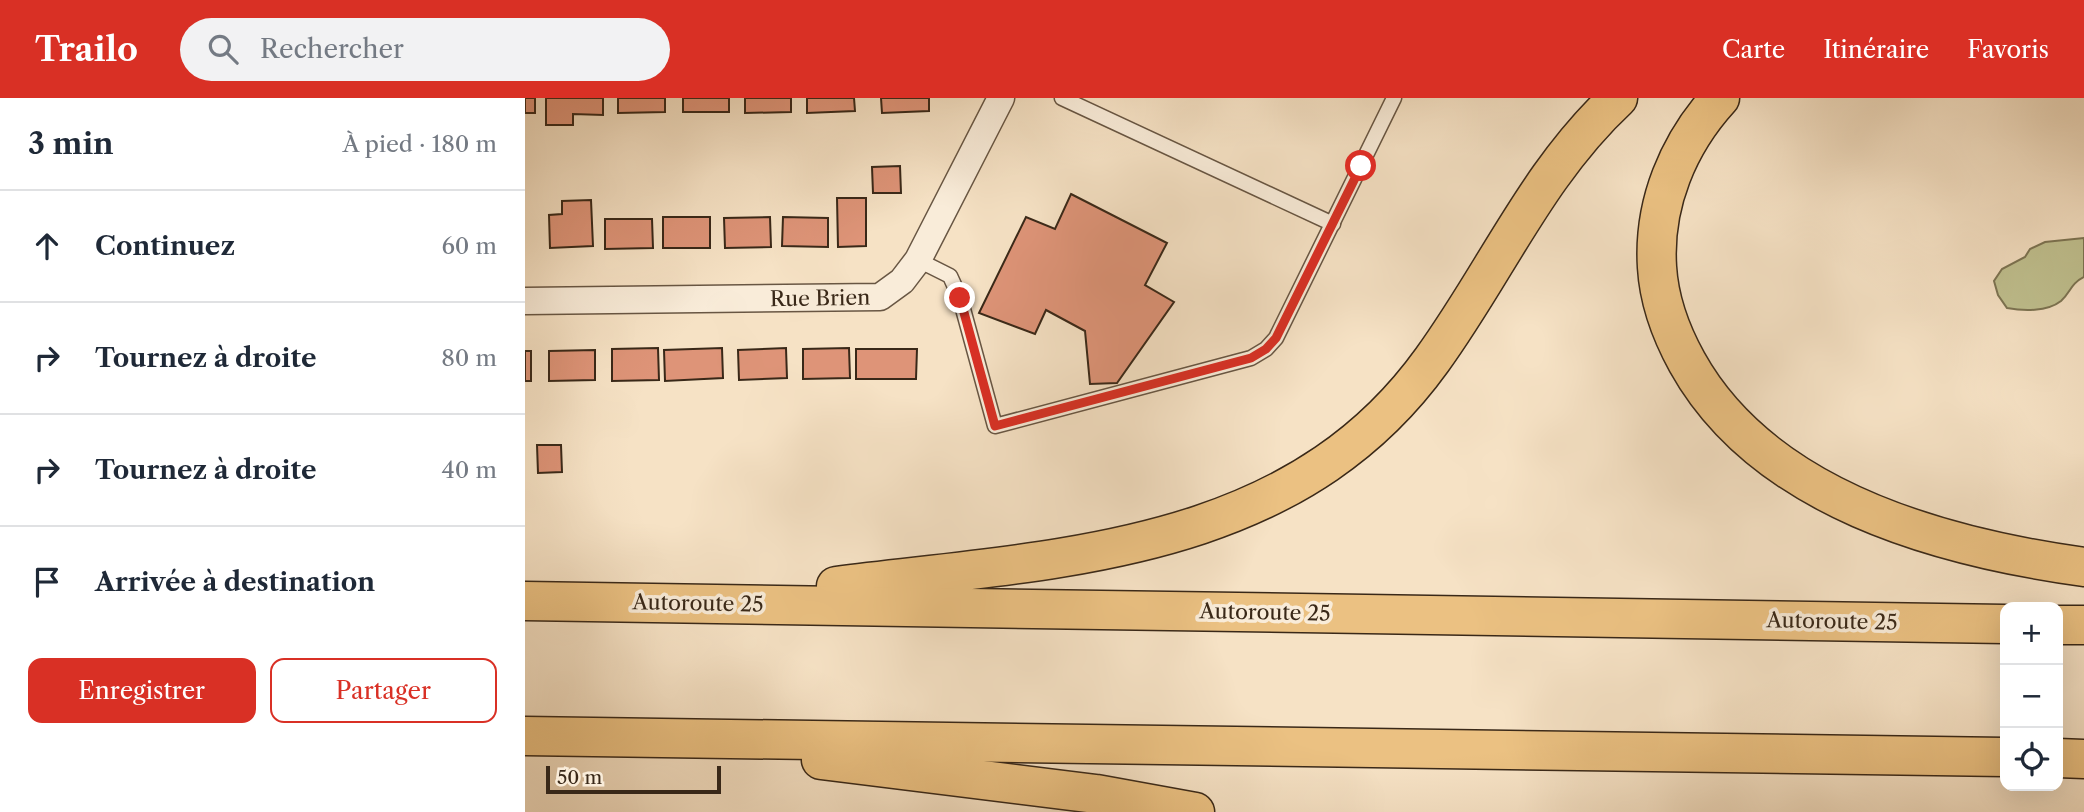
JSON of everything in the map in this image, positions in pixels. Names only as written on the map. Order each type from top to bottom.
[{"type":"highway","points":[[699,603],[1107,550],[1223,518],[1284,490],[1322,468],[1352,445],[1387,413],[1417,380],[1447,339],[1551,174],[1591,125],[1618,98]]},
{"type":"highway","points":[[1720,98],[1696,127],[1674,169],[1660,212],[1656,255],[1660,296],[1672,331],[1692,371],[1719,408],[1777,460],[1823,489],[1875,514],[1969,545],[2084,567]]},
{"type":"highway","name":"Autoroute 25","points":[[525,601],[2000,624]]},
{"type":"highway","points":[[2063,625],[2084,625]]},
{"type":"highway","points":[[525,736],[2000,757]]},
{"type":"highway","points":[[645,738],[1096,794],[1195,812]]},
{"type":"highway","points":[[2063,758],[2084,759]]},
{"type":"street","name":"Rue Brien","points":[[525,301],[880,297],[902,281],[918,260],[1001,98]]},
{"type":"lane","points":[[1062,98],[1333,224]]},
{"type":"lane","points":[[918,260],[950,276],[960,298],[995,426],[1251,358],[1266,349],[1276,338],[1394,98]]},
{"type":"green space","points":[[2084,238],[2084,277],[2076,282],[2061,301],[2042,309],[2007,308],[1998,295],[1994,281],[2002,269],[2045,242]]},
{"type":"building","points":[[525,98],[535,98],[535,113],[525,113]]},
{"type":"building","points":[[546,98],[603,98],[603,115],[573,114],[573,125],[546,125]]},
{"type":"building","points":[[618,98],[665,98],[665,112],[618,113]]},
{"type":"building","points":[[683,98],[729,98],[729,112],[683,112]]},
{"type":"building","points":[[745,98],[791,98],[791,112],[745,113]]},
{"type":"building","points":[[807,98],[854,98],[855,111],[807,113]]},
{"type":"building","points":[[881,98],[929,98],[929,111],[882,113]]},
{"type":"building","points":[[900,166],[901,193],[873,193],[872,167]]},
{"type":"building","points":[[1071,194],[1167,243],[1145,285],[1174,302],[1117,383],[1090,384],[1085,331],[1046,310],[1035,334],[979,313],[1026,217],[1055,229]]},
{"type":"building","points":[[837,198],[866,198],[866,246],[838,247]]},
{"type":"building","points":[[591,200],[593,246],[550,248],[549,215],[562,214],[562,201]]},
{"type":"building","points":[[663,217],[710,217],[710,248],[663,248]]},
{"type":"building","points":[[770,217],[771,247],[725,248],[724,218]]},
{"type":"building","points":[[783,217],[828,218],[828,247],[782,246]]},
{"type":"building","points":[[605,219],[652,219],[653,248],[605,249]]},
{"type":"building","points":[[658,348],[659,380],[612,381],[612,349]]},
{"type":"building","points":[[722,348],[723,378],[665,381],[664,350]]},
{"type":"building","points":[[786,348],[787,378],[739,380],[738,350]]},
{"type":"building","points":[[849,348],[850,378],[803,379],[803,349]]},
{"type":"building","points":[[856,349],[917,349],[916,379],[856,379]]},
{"type":"building","points":[[595,350],[595,380],[549,381],[549,351]]},
{"type":"building","points":[[525,351],[531,351],[531,381],[525,381]]},
{"type":"building","points":[[537,445],[561,445],[562,472],[538,473]]},
{"type":"route","points":[[960,298],[995,426],[1251,358],[1266,349],[1276,338],[1361,166]]}]
